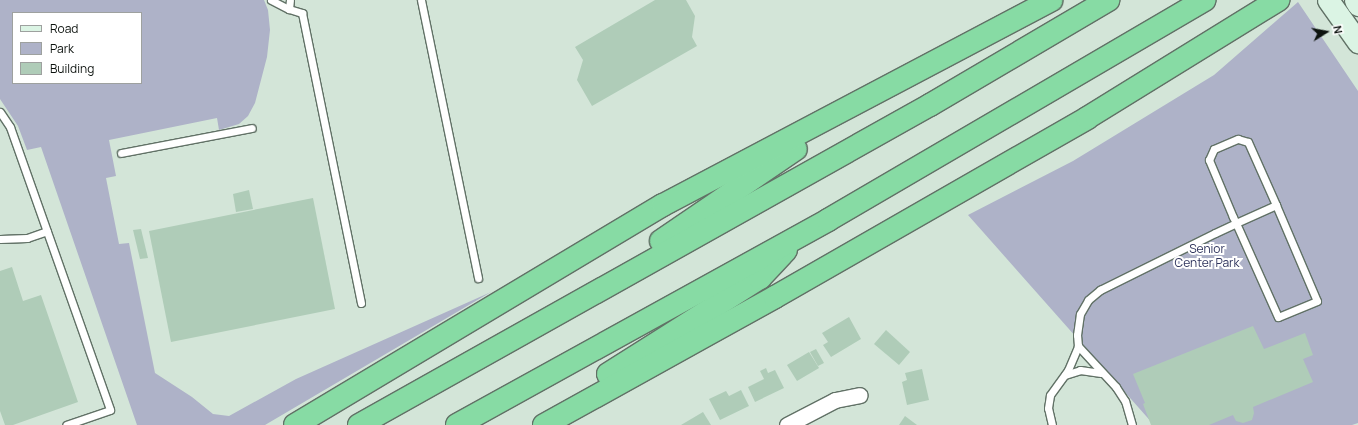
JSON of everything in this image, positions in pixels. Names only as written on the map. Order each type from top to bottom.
[{"type":"highway","points":[[295,425],[663,205],[1051,0]]},
{"type":"highway","points":[[359,425],[583,298],[930,105],[1108,0]]},
{"type":"highway","points":[[457,425],[801,235],[1204,0]]},
{"type":"highway","points":[[544,425],[775,297],[1087,118],[1278,0]]},
{"type":"highway","points":[[583,298],[711,205],[906,77]]},
{"type":"highway","points":[[528,425],[760,278],[801,235]]},
{"type":"main road","points":[[1328,0],[1358,42]]},
{"type":"main road","points":[[1355,0],[1358,5]]},
{"type":"street","points":[[787,425],[835,400],[860,395]]},
{"type":"lane","points":[[272,0],[289,9],[302,13],[361,304]]},
{"type":"lane","points":[[289,9],[290,0]]},
{"type":"lane","points":[[422,0],[478,278]]},
{"type":"lane","points":[[0,112],[10,128],[110,410],[66,425]]},
{"type":"lane","points":[[121,153],[252,128]]},
{"type":"lane","points":[[1238,139],[1248,142],[1276,205],[1317,301],[1278,317],[1208,160],[1214,149],[1238,139]]},
{"type":"lane","points":[[1052,425],[1048,408],[1050,396],[1063,376],[1078,346],[1077,335],[1080,314],[1088,300],[1100,290],[1276,205]]},
{"type":"lane","points":[[0,239],[27,238],[47,231]]},
{"type":"lane","points":[[1078,346],[1125,401],[1132,425]]},
{"type":"lane","points":[[1063,376],[1080,370],[1102,373]]},
{"type":"green space","points":[[0,0],[264,0],[268,10],[270,30],[267,57],[255,103],[248,116],[239,124],[219,130],[217,118],[109,140],[116,176],[106,178],[119,244],[129,243],[155,373],[192,397],[213,414],[229,416],[296,379],[491,292],[265,425],[137,425],[41,147],[27,150],[18,126],[0,99]]},
{"type":"green space","name":"Senior Center Park","points":[[1298,2],[1358,91],[1358,423],[1352,425],[1154,425],[968,215],[1073,161],[1214,75]]},
{"type":"building","points":[[655,0],[686,0],[695,16],[692,37],[697,46],[592,106],[577,80],[583,60],[575,47]]},
{"type":"building","points":[[249,190],[253,209],[236,212],[233,194]]},
{"type":"building","points":[[313,198],[335,309],[171,342],[149,231]]},
{"type":"building","points":[[141,229],[148,258],[140,259],[133,230]]},
{"type":"building","points":[[12,267],[23,301],[41,295],[78,402],[13,425],[5,425],[0,411],[0,271]]},
{"type":"building","points":[[849,317],[861,339],[831,357],[823,345],[828,342],[822,333]]},
{"type":"building","points":[[1253,326],[1264,349],[1305,333],[1313,355],[1303,359],[1313,382],[1253,407],[1254,413],[1252,420],[1243,423],[1236,421],[1233,415],[1209,425],[1151,425],[1143,404],[1145,403],[1133,374]]},
{"type":"building","points":[[886,330],[910,352],[899,365],[874,344]]},
{"type":"building","points":[[816,349],[824,363],[818,366],[810,352]]},
{"type":"building","points":[[809,352],[819,368],[797,381],[787,365]]},
{"type":"building","points":[[766,368],[768,373],[775,370],[784,388],[755,402],[748,387],[764,379],[760,371]]},
{"type":"building","points":[[922,369],[929,400],[907,405],[902,382],[907,380],[905,373]]},
{"type":"building","points":[[741,390],[749,406],[720,420],[709,399],[726,391],[729,396]]},
{"type":"building","points":[[703,412],[711,425],[681,425]]},
{"type":"building","points":[[905,416],[917,425],[899,425]]}]
